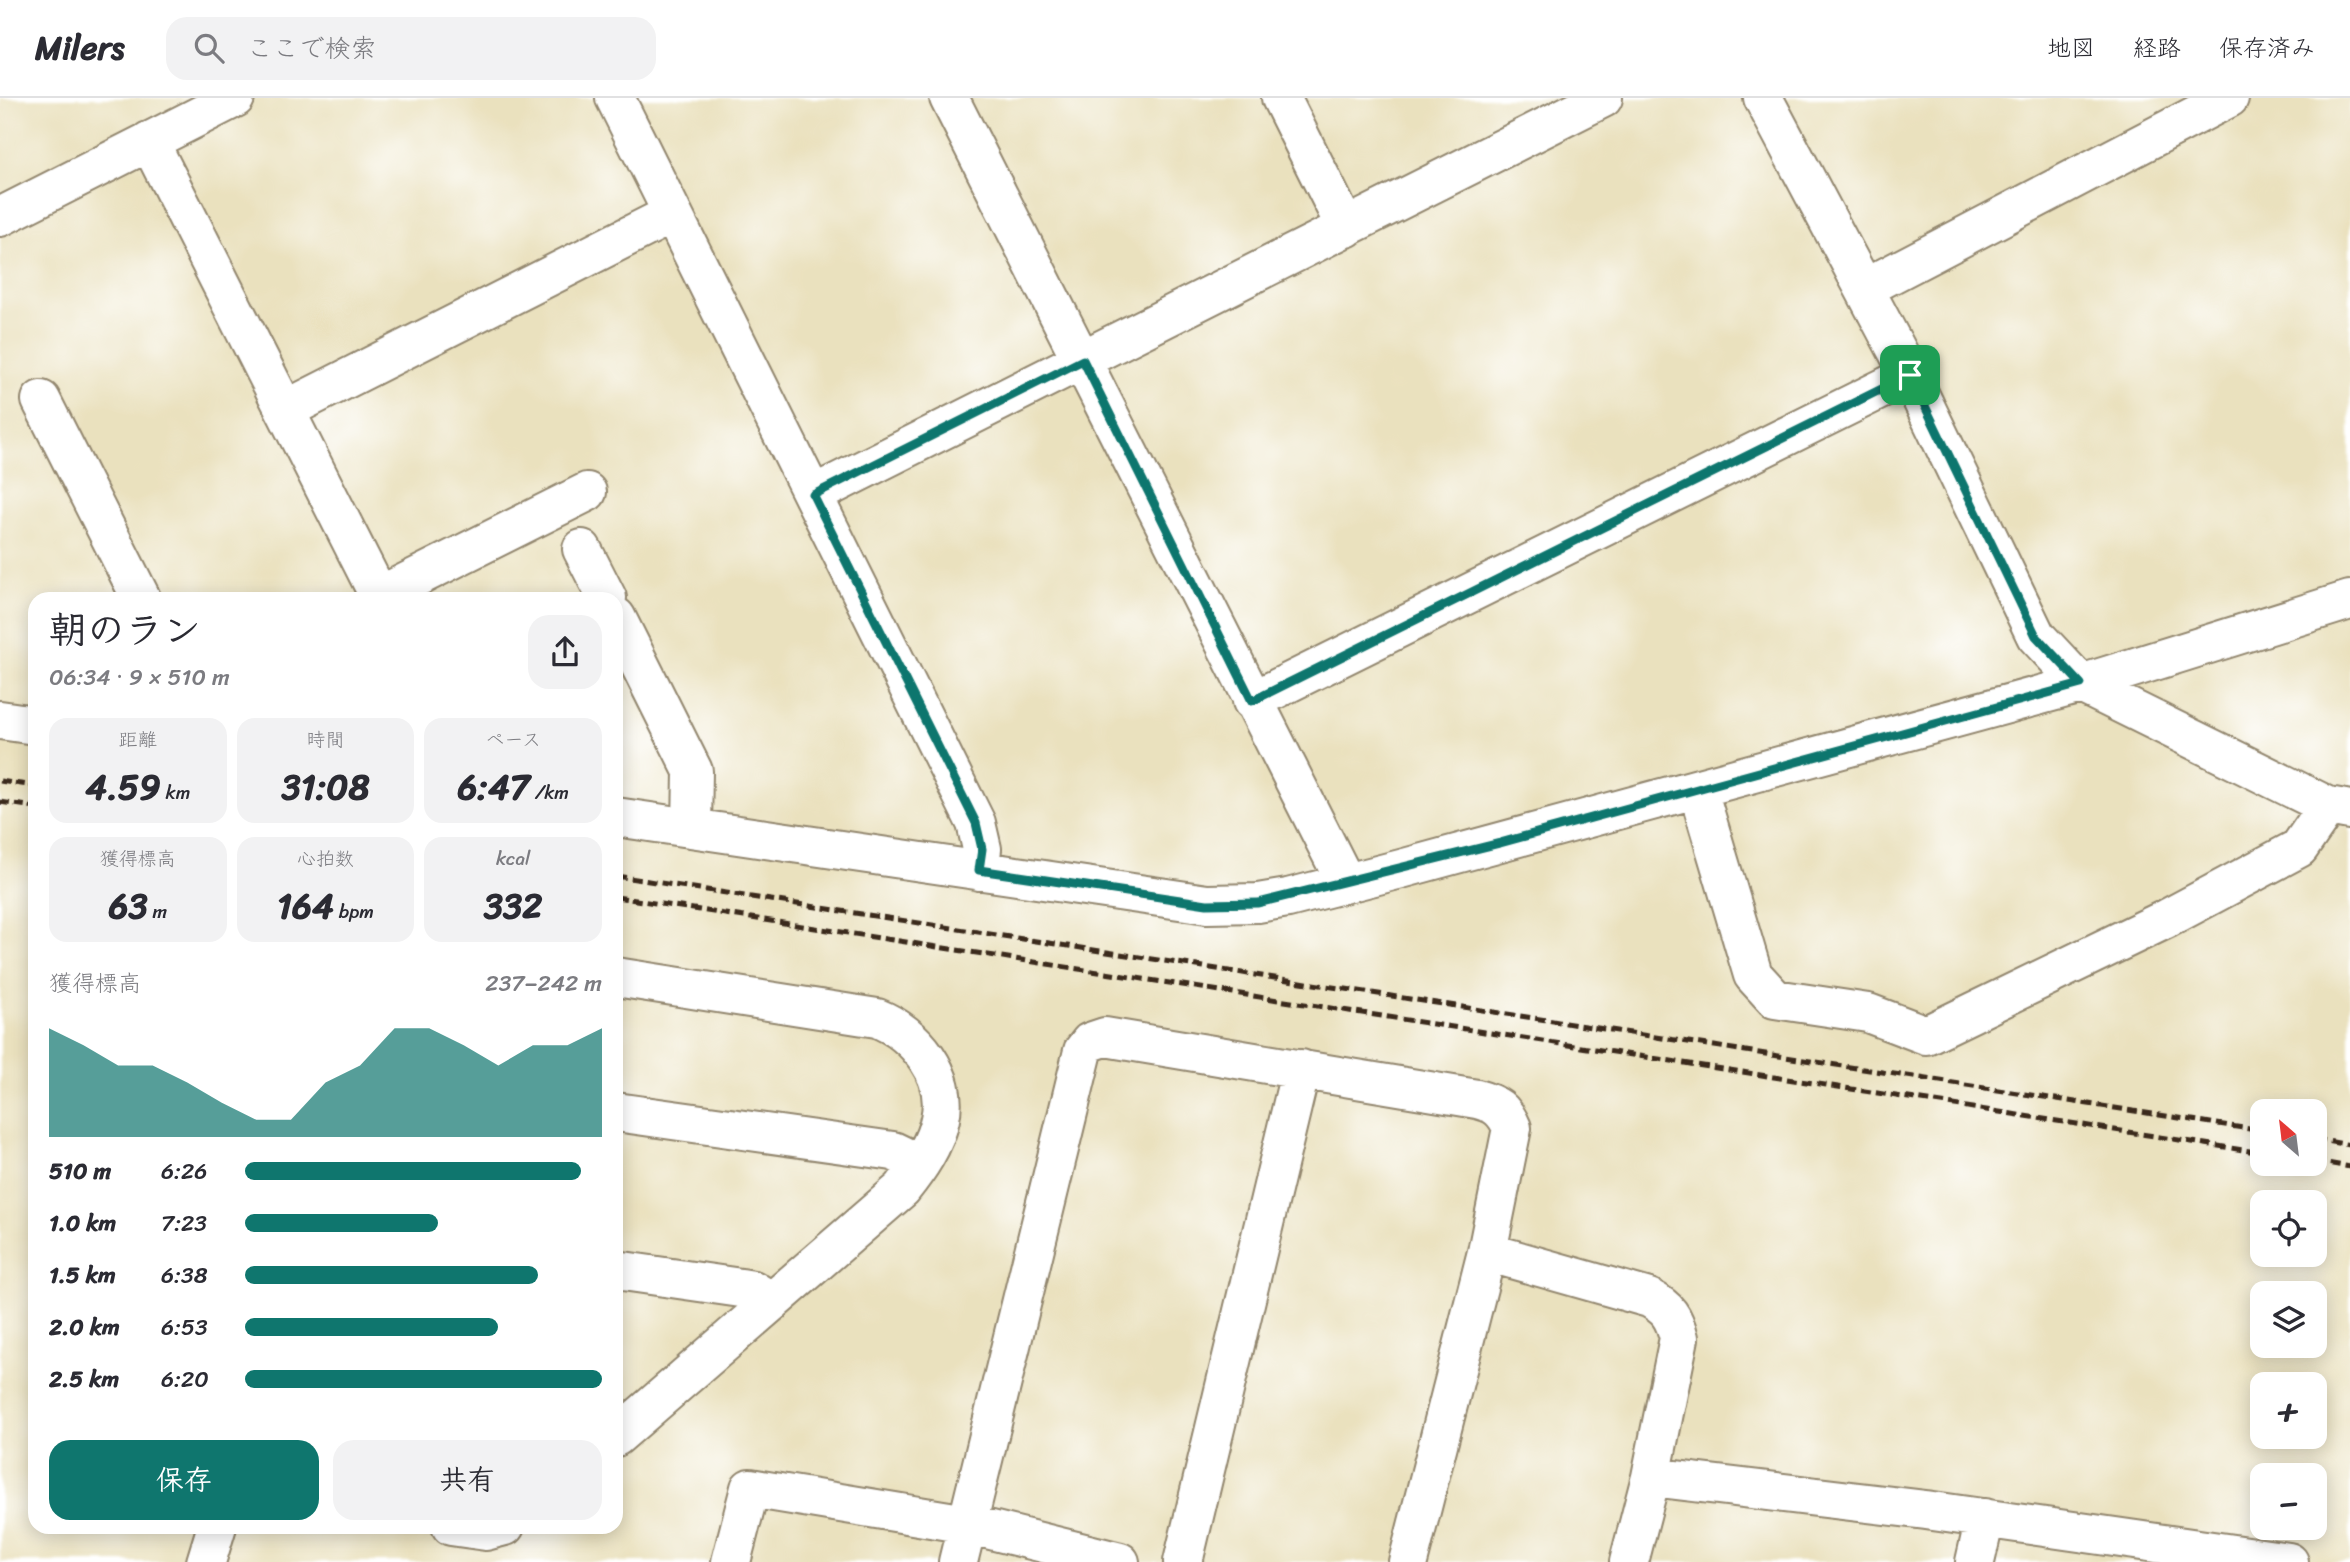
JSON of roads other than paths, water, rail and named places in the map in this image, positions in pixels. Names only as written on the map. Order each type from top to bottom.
[{"type":"street","points":[[0,217],[235,98]]},
{"type":"street","points":[[615,98],[976,823],[982,849],[979,870]]},
{"type":"street","points":[[949,98],[1346,883]]},
{"type":"street","points":[[1281,98],[1346,228]]},
{"type":"street","points":[[813,495],[1603,98]]},
{"type":"street","points":[[1698,790],[1753,975],[1774,999],[1868,1013],[1926,1035],[2168,918],[2299,848],[2339,808],[2081,684],[2036,636],[1866,288],[1763,98]]},
{"type":"street","points":[[1866,288],[2229,98]]},
{"type":"street","points":[[149,141],[377,592]]},
{"type":"street","points":[[285,410],[673,214]]},
{"type":"street","points":[[1252,701],[1910,375]]},
{"type":"street","points":[[41,400],[138,592]]},
{"type":"street","points":[[390,592],[587,492]]},
{"type":"street","points":[[582,549],[604,592]]},
{"type":"street","points":[[623,818],[1207,904],[1258,903],[1346,883],[1698,790],[2081,684],[2350,600]]},
{"type":"street","points":[[623,631],[693,771],[692,828]]},
{"type":"street","points":[[0,720],[28,724]]},
{"type":"street","points":[[623,978],[868,1016],[892,1024],[922,1051],[932,1066],[941,1099],[941,1118],[919,1164],[902,1189],[623,1431]]},
{"type":"street","points":[[958,1562],[1083,1051],[1090,1042],[1105,1037],[1497,1105],[1506,1114],[1512,1128],[1487,1252],[1408,1562]]},
{"type":"street","points":[[1183,1562],[1301,1069]]},
{"type":"street","points":[[623,1113],[893,1151],[919,1164]]},
{"type":"street","points":[[1487,1252],[1649,1298],[1664,1306],[1675,1320],[1679,1338],[1651,1477],[1629,1562]]},
{"type":"street","points":[[623,1271],[753,1290],[772,1302]]},
{"type":"street","points":[[1651,1477],[1985,1518],[2289,1562]]},
{"type":"street","points":[[731,1562],[750,1488],[967,1524],[1120,1562]]},
{"type":"street","points":[[1975,1562],[1985,1518]]},
{"type":"street","points":[[206,1562],[215,1534]]},
{"type":"railway","points":[[0,781],[28,785]]},
{"type":"railway","points":[[0,802],[28,806]]},
{"type":"railway","points":[[623,877],[2250,1129]]},
{"type":"railway","points":[[623,898],[2250,1151]]},
{"type":"railway","points":[[2328,1141],[2350,1145]]},
{"type":"railway","points":[[2328,1163],[2350,1167]]}]
